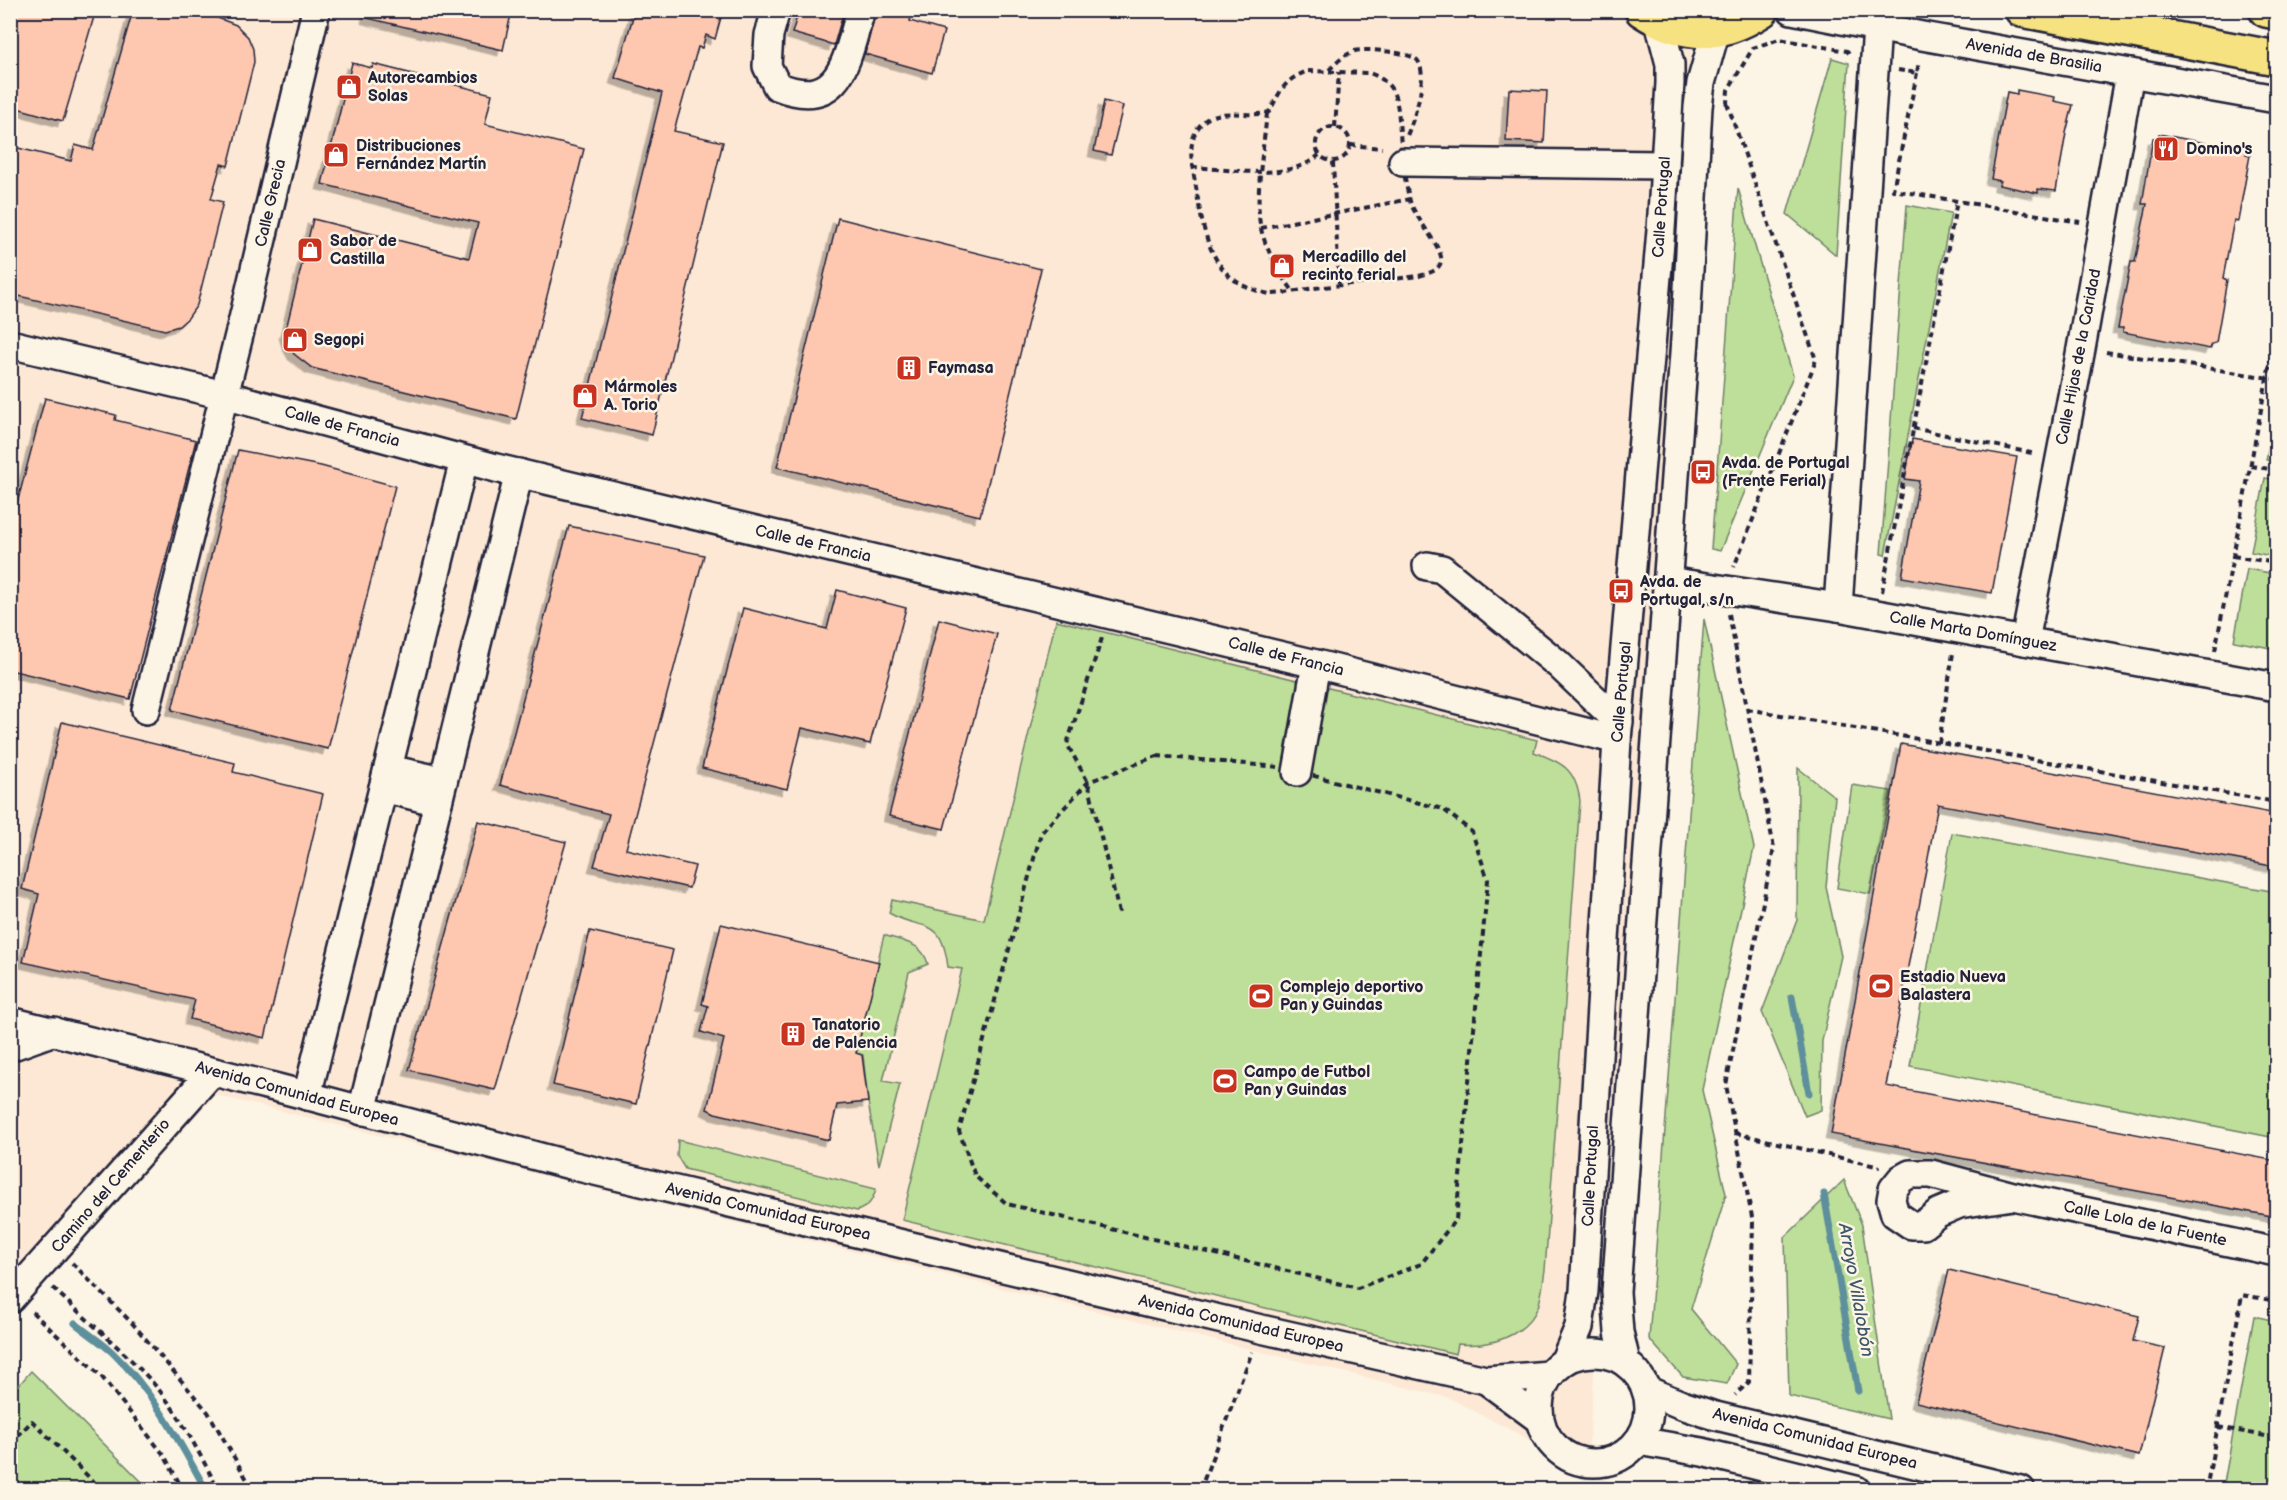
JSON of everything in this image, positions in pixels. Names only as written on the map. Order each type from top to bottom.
[{"type":"main road","points":[[1651,16],[1684,30],[1716,30],[1742,24],[1762,10]]},
{"type":"main road","points":[[2022,10],[2277,58]]},
{"type":"main road","points":[[2266,10],[2277,12]]},
{"type":"street","name":"Calle Grecia","points":[[146,710],[316,10]]},
{"type":"street","points":[[776,10],[769,35],[766,66],[777,86],[795,93],[827,90],[837,78],[861,10]]},
{"type":"street","name":"Avenida de Brasilia","points":[[1792,10],[1922,36],[2277,99]]},
{"type":"street","name":"Calle Portugal","points":[[1557,1368],[1579,1327],[1584,1291],[1618,731],[1665,165],[1670,64],[1651,16]]},
{"type":"street","points":[[1838,607],[1877,27]]},
{"type":"street","name":"Calle Portugal","points":[[1626,1362],[1619,1332],[1616,1292],[1668,581],[1701,83],[1716,30]]},
{"type":"street","name":"Calle Hijas de la Caridad","points":[[2025,641],[2081,349],[2130,73]]},
{"type":"street","points":[[1402,156],[1665,165]]},
{"type":"street","name":"Calle de Francia","points":[[10,344],[224,395],[464,460],[1316,664],[1618,731]]},
{"type":"street","points":[[308,1096],[464,460]]},
{"type":"street","points":[[362,1111],[519,473]]},
{"type":"street","points":[[1427,566],[1442,569],[1558,664],[1618,731]]},
{"type":"street","name":"Calle Marta Domínguez","points":[[1668,581],[1838,607],[2277,687]]},
{"type":"street","points":[[1297,772],[1316,664]]},
{"type":"street","points":[[386,779],[441,791]]},
{"type":"street","name":"Avenida Comunidad Europea","points":[[10,1021],[574,1166],[1486,1380],[1557,1368]]},
{"type":"street","points":[[10,1047],[54,1031]]},
{"type":"street","name":"Camino del Cementerio","points":[[12,1297],[212,1072]]},
{"type":"street","name":"Calle Lola de la Fuente","points":[[2013,1196],[1959,1204],[1938,1213],[1923,1225],[1911,1225],[1895,1214],[1891,1200],[1893,1189],[1901,1179],[1910,1174],[1931,1173],[2013,1196],[2277,1252]]},
{"type":"street","points":[[1596,1352],[1612,1355],[1626,1362],[1638,1374],[1646,1390],[1650,1407],[1647,1425],[1638,1441],[1628,1452],[1615,1460],[1584,1463],[1568,1458],[1555,1448],[1545,1434],[1539,1419],[1542,1388],[1557,1368],[1580,1354],[1596,1352]]},
{"type":"street","name":"Avenida Comunidad Europea","points":[[1486,1380],[1539,1419]]},
{"type":"street","name":"Avenida Comunidad Europea","points":[[1646,1390],[1682,1406],[1712,1415],[2022,1490]]},
{"type":"street","points":[[1638,1441],[1702,1452],[1856,1490]]},
{"type":"path","points":[[1922,36],[1917,74],[1893,190],[2103,225]]},
{"type":"path","points":[[1712,1415],[1749,1382],[1753,1222],[1726,1085],[1774,848],[1725,590],[1816,360],[1727,103],[1728,90],[1753,48],[1779,39],[1847,51],[1859,64],[1917,74]]},
{"type":"path","points":[[1328,71],[1349,54],[1358,50],[1398,53],[1413,56],[1419,62],[1421,70],[1418,110],[1402,156]]},
{"type":"path","points":[[1267,113],[1220,114],[1203,123],[1192,141],[1192,167],[1202,226],[1214,254],[1228,274],[1242,284],[1269,294],[1419,276],[1434,272],[1441,262],[1441,254],[1418,220],[1410,199],[1402,156],[1397,104],[1391,89],[1377,76],[1369,73],[1308,72],[1291,79],[1278,93],[1267,113],[1261,170],[1261,228],[1279,273],[1293,291]]},
{"type":"path","points":[[1335,127],[1339,72]]},
{"type":"path","points":[[1701,83],[1727,103]]},
{"type":"path","points":[[1328,127],[1335,127],[1345,131],[1350,145],[1344,158],[1333,162],[1319,155],[1315,144],[1319,134],[1328,127]]},
{"type":"path","points":[[1350,145],[1402,156]]},
{"type":"path","points":[[1192,167],[1278,171],[1309,164],[1319,155]]},
{"type":"path","points":[[1333,162],[1339,285]]},
{"type":"path","points":[[1261,228],[1410,199]]},
{"type":"path","points":[[1877,614],[1957,201]]},
{"type":"path","points":[[2210,675],[2277,331]]},
{"type":"path","points":[[2081,349],[2277,379]]},
{"type":"path","points":[[1914,428],[2060,459]]},
{"type":"path","points":[[2251,466],[2277,470]]},
{"type":"path","points":[[2233,556],[2277,563]]},
{"type":"path","points":[[1110,615],[1066,744],[1088,782],[1119,913]]},
{"type":"path","points":[[1939,743],[1957,629]]},
{"type":"path","points":[[1747,709],[2277,802]]},
{"type":"path","points":[[1157,756],[1279,767],[1443,808],[1472,832],[1488,880],[1456,1220],[1421,1264],[1358,1288],[1007,1204],[975,1176],[959,1131],[1041,833],[1088,782],[1157,756]]},
{"type":"path","points":[[1735,1133],[1910,1174]]},
{"type":"path","points":[[57,1247],[133,1324],[208,1412],[253,1490]]},
{"type":"path","points":[[36,1271],[154,1384],[183,1425],[219,1490]]},
{"type":"path","points":[[2206,1490],[2242,1295],[2277,1301]]},
{"type":"path","points":[[12,1297],[101,1376],[165,1455],[183,1490]]},
{"type":"path","points":[[1200,1490],[1261,1329]]},
{"type":"path","points":[[10,1444],[32,1421],[102,1490]]},
{"type":"path","points":[[2218,1427],[2277,1438]]},
{"type":"shaded area","points":[[11,11],[1694,11],[1587,1470],[1449,1398],[215,1095],[11,1321]]},
{"type":"green space","points":[[1832,58],[1849,63],[1836,255],[1787,214]]},
{"type":"green space","points":[[1738,188],[1793,376],[1720,551],[1711,549]]},
{"type":"green space","points":[[1907,205],[1951,213],[1885,555],[1881,554]]},
{"type":"green space","points":[[2276,409],[2276,462],[2266,460]]},
{"type":"green space","points":[[2265,478],[2276,480],[2276,557],[2251,552]]},
{"type":"green space","points":[[2247,569],[2276,574],[2276,649],[2234,641]]},
{"type":"green space","points":[[1704,619],[1754,848],[1702,1090],[1726,1194],[1691,1309],[1736,1364],[1727,1384],[1683,1377],[1649,1339]]},
{"type":"green space","name":"Complejo deportivo Pan y Guindas","points":[[1056,620],[1537,740],[1534,752],[1560,763],[1571,774],[1580,801],[1545,1270],[1538,1307],[1532,1318],[1514,1333],[1493,1342],[1458,1344],[1456,1354],[902,1220],[962,969],[948,967],[945,950],[935,931],[889,913],[892,900],[984,920]]},
{"type":"green space","points":[[1798,768],[1835,797],[1826,887],[1841,956],[1822,1041],[1821,1110],[1805,1116],[1762,1012],[1797,920]]},
{"type":"green space","points":[[1852,785],[1891,791],[1870,894],[1837,888]]},
{"type":"green space","name":"Estadio Nueva Balastera","points":[[1952,833],[2276,892],[2276,1138],[1910,1066]]},
{"type":"green space","points":[[884,935],[916,947],[928,964],[909,972],[883,1081],[900,1084],[879,1165],[868,1102],[863,1055],[856,1053]]},
{"type":"green space","points":[[678,1140],[876,1189],[870,1203],[857,1211],[685,1169],[677,1156]]},
{"type":"green space","points":[[1844,1180],[1862,1225],[1889,1419],[1789,1396],[1785,1237]]},
{"type":"green space","points":[[2254,1316],[2276,1321],[2276,1489],[2223,1489]]},
{"type":"green space","points":[[31,1371],[142,1482],[146,1489],[11,1489],[11,1394]]},
{"type":"building","points":[[10,10],[96,10],[63,121],[10,106]]},
{"type":"building","points":[[133,10],[197,10],[236,25],[248,37],[253,49],[254,62],[228,166],[221,164],[211,199],[223,202],[197,305],[179,326],[165,330],[10,294],[10,146],[71,161],[75,145],[93,150]]},
{"type":"building","points":[[368,10],[512,10],[503,50],[367,18]]},
{"type":"building","points":[[635,10],[723,10],[715,39],[706,35],[702,48],[698,47],[674,131],[723,142],[652,435],[582,418],[662,93],[615,78]]},
{"type":"building","points":[[799,10],[844,10],[834,45],[792,33]]},
{"type":"building","points":[[876,10],[913,10],[910,21],[944,31],[932,73],[865,54]]},
{"type":"building","points":[[352,63],[372,68],[373,64],[492,94],[485,124],[584,149],[516,419],[312,368],[294,354],[288,343],[285,333],[313,219],[469,258],[478,223],[322,184]]},
{"type":"building","points":[[1509,89],[1547,91],[1544,143],[1506,141]]},
{"type":"building","points":[[2017,90],[2055,97],[2054,101],[2073,105],[2056,191],[2038,189],[2038,193],[1999,185],[2001,181],[1991,179],[2007,92],[2017,94]]},
{"type":"building","points":[[1104,101],[1123,106],[1111,155],[1094,151]]},
{"type":"building","points":[[2159,134],[2247,151],[2246,154],[2250,155],[2238,221],[2234,220],[2223,278],[2227,280],[2216,343],[2212,344],[2210,349],[2123,332],[2123,328],[2118,328],[2131,262],[2135,262],[2147,204],[2142,204],[2153,138],[2160,138]]},
{"type":"building","name":"Faymasa","points":[[838,218],[1041,269],[980,516],[777,467]]},
{"type":"building","points":[[45,398],[116,415],[115,420],[196,440],[130,699],[10,670],[10,530]]},
{"type":"building","points":[[1912,439],[2017,457],[1992,593],[1902,577],[1919,481],[1905,479]]},
{"type":"building","points":[[238,450],[321,466],[395,486],[328,749],[172,710]]},
{"type":"building","points":[[569,526],[704,555],[626,849],[695,866],[689,888],[594,866],[609,814],[500,785]]},
{"type":"building","points":[[837,590],[906,608],[870,744],[802,728],[787,789],[702,768],[743,608],[827,629]]},
{"type":"building","points":[[939,619],[997,634],[944,829],[889,816]]},
{"type":"building","points":[[62,722],[235,763],[233,772],[323,794],[265,1038],[190,1019],[195,1000],[23,962],[39,894],[22,889]]},
{"type":"building","name":"Estadio Nueva Balastera","points":[[1901,744],[2277,814],[2277,867],[1938,804],[1886,1086],[2277,1161],[2277,1217],[1831,1134]]},
{"type":"building","points":[[478,821],[566,842],[495,1090],[409,1070]]},
{"type":"building","name":"Tanatorio de Palencia","points":[[721,924],[879,962],[856,1053],[862,1055],[868,1102],[837,1105],[829,1140],[715,1113],[707,1109],[724,1039],[701,1032],[708,1006],[702,1004]]},
{"type":"building","points":[[590,931],[673,950],[636,1104],[553,1085]]},
{"type":"building","points":[[1949,1270],[2139,1316],[2133,1341],[2165,1348],[2139,1456],[1916,1402]]},
{"type":"waterway","name":"Arroyo Villalobón","points":[[1792,997],[1809,1093]]},
{"type":"waterway","name":"Arroyo Villalobón","points":[[1824,1194],[1858,1391]]},
{"type":"waterway","points":[[75,1323],[112,1352],[140,1383],[164,1417],[206,1490]]},
{"type":"place","name":"Autorecambios Solas","points":[[349,87]]},
{"type":"place","name":"Domino's","points":[[2166,149]]},
{"type":"place","name":"Distribuciones Fernández Martín","points":[[336,155]]},
{"type":"place","name":"Sabor de Castilla","points":[[310,250]]},
{"type":"place","name":"Mercadillo del recinto ferial","points":[[1282,266]]},
{"type":"place","name":"Segopi","points":[[295,340]]},
{"type":"place","name":"Faymasa","points":[[909,368]]},
{"type":"place","name":"Mármoles A. Torio","points":[[585,396]]},
{"type":"place","name":"Avda. de Portugal (Frente Ferial)","points":[[1703,472]]},
{"type":"place","name":"Avda. de Portugal, s/n","points":[[1621,591]]},
{"type":"place","name":"Estadio Nueva Balastera","points":[[1881,986]]},
{"type":"place","name":"Complejo deportivo Pan y Guindas","points":[[1261,996]]},
{"type":"place","name":"Tanatorio de Palencia","points":[[793,1034]]},
{"type":"place","name":"Campo de Futbol Pan y Guindas","points":[[1225,1081]]}]
